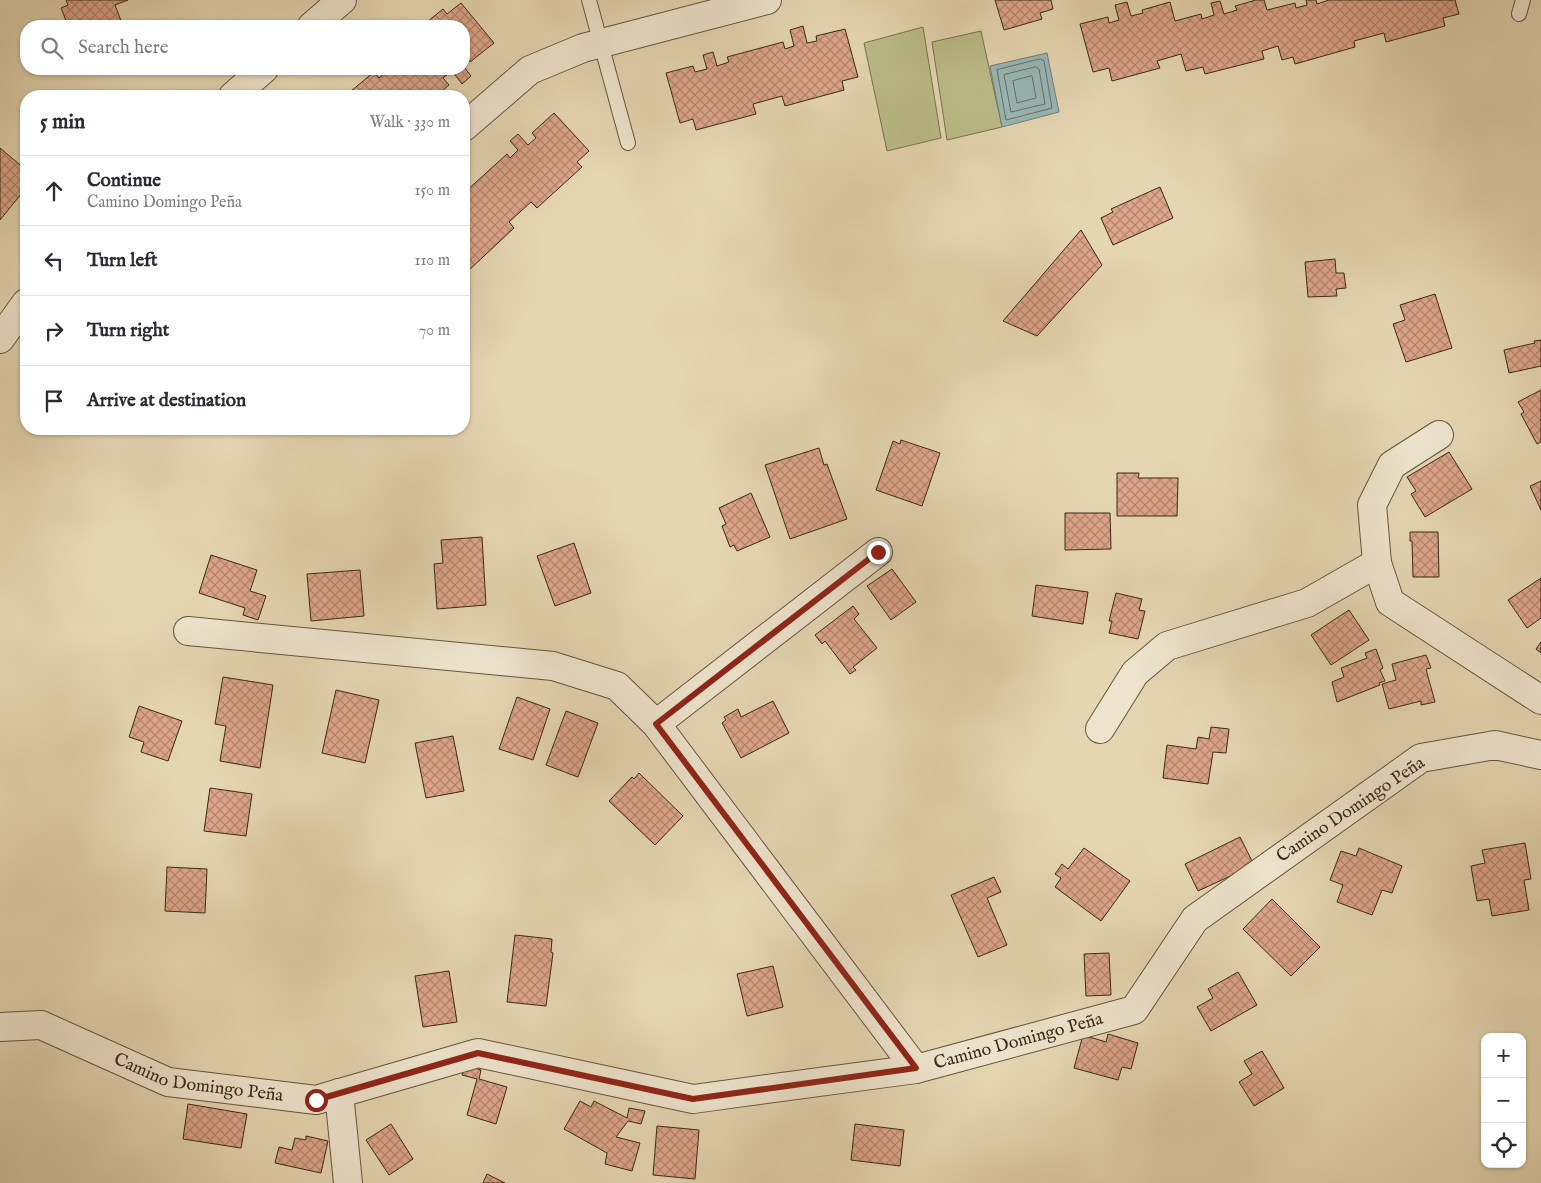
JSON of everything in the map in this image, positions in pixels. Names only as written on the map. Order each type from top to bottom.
[{"type":"street","points":[[319,20],[342,0]]},
{"type":"street","points":[[470,122],[530,70],[600,43],[767,0]]},
{"type":"street","points":[[240,90],[257,75]]},
{"type":"street","points":[[0,339],[20,311]]},
{"type":"street","points":[[1439,435],[1392,465],[1372,505],[1376,563],[1390,602],[1541,700]]},
{"type":"street","points":[[656,724],[878,552]]},
{"type":"street","points":[[1100,729],[1135,673],[1167,646],[1307,603],[1376,563]]},
{"type":"street","points":[[188,631],[553,666],[617,686],[656,724],[916,1068]]},
{"type":"street","name":"Camino Domingo Peña","points":[[0,1027],[41,1025],[168,1082],[316,1100],[478,1053],[693,1099],[916,1068],[1134,1010],[1195,919],[1421,758],[1495,745],[1541,755]]},
{"type":"street","points":[[339,1093],[348,1183]]},
{"type":"lane","points":[[589,0],[628,143]]},
{"type":"lane","points":[[1519,14],[1523,0]]},
{"type":"green space","points":[[923,27],[941,138],[887,151],[864,43]]},
{"type":"green space","points":[[981,31],[1002,127],[947,140],[932,42]]},
{"type":"water","points":[[1047,53],[1059,112],[1002,127],[990,66]]},
{"type":"building","points":[[66,0],[128,0],[115,5],[121,20],[66,20],[61,8],[68,5]]},
{"type":"building","points":[[995,0],[1051,0],[1053,9],[1040,13],[1042,19],[1004,30]]},
{"type":"building","points":[[1256,0],[1264,0],[1267,10],[1295,3],[1296,8],[1307,5],[1306,0],[1316,0],[1317,4],[1329,0],[1455,0],[1459,14],[1443,18],[1445,26],[1386,42],[1384,33],[1354,41],[1355,47],[1295,64],[1293,57],[1282,60],[1278,46],[1262,51],[1264,59],[1205,74],[1203,67],[1186,71],[1181,54],[1157,61],[1160,68],[1112,81],[1109,68],[1093,72],[1080,24],[1108,17],[1109,23],[1119,20],[1115,5],[1127,2],[1131,16],[1143,13],[1142,10],[1170,2],[1175,21],[1201,14],[1202,19],[1214,15],[1211,3],[1220,1],[1224,14],[1237,10],[1235,6]]},
{"type":"building","points":[[461,3],[494,43],[470,62],[470,20],[429,20],[443,9],[447,14]]},
{"type":"building","points":[[803,26],[807,43],[817,41],[816,36],[845,29],[858,77],[842,81],[844,90],[785,106],[782,96],[753,104],[756,114],[696,130],[693,119],[680,123],[666,73],[693,66],[695,72],[707,69],[703,55],[713,52],[717,66],[729,62],[727,57],[783,42],[785,49],[794,46],[790,30]]},
{"type":"building","points":[[370,75],[376,75],[379,78],[382,75],[447,75],[443,78],[449,85],[443,90],[352,90]]},
{"type":"building","points":[[455,75],[470,75],[471,76],[462,84]]},
{"type":"building","points":[[554,113],[589,151],[577,162],[582,167],[537,208],[531,202],[509,222],[514,228],[470,269],[470,188],[507,154],[510,158],[518,150],[510,141],[518,134],[528,145],[536,138],[532,133]]},
{"type":"building","points":[[0,148],[20,165],[20,195],[0,220]]},
{"type":"building","points":[[1160,187],[1173,218],[1113,245],[1101,218],[1113,212],[1111,209]]},
{"type":"building","points":[[1081,230],[1102,265],[1037,336],[1003,321]]},
{"type":"building","points":[[1335,259],[1336,273],[1344,273],[1346,288],[1336,289],[1337,296],[1308,297],[1305,262]]},
{"type":"building","points":[[1435,294],[1452,348],[1406,362],[1393,324],[1405,320],[1400,305]]},
{"type":"building","points":[[1541,340],[1541,366],[1509,373],[1504,350]]},
{"type":"building","points":[[1541,390],[1541,442],[1537,444],[1521,414],[1524,412],[1518,402]]},
{"type":"building","points":[[901,440],[940,453],[922,506],[876,490],[893,441],[900,444]]},
{"type":"building","points":[[819,448],[824,465],[827,464],[847,519],[790,539],[765,465]]},
{"type":"building","points":[[1449,452],[1472,489],[1425,517],[1411,494],[1416,491],[1407,477]]},
{"type":"building","points":[[1117,473],[1139,473],[1138,478],[1178,478],[1177,516],[1117,516]]},
{"type":"building","points":[[1541,481],[1541,510],[1530,486]]},
{"type":"building","points":[[751,493],[770,537],[737,551],[734,545],[730,547],[722,526],[726,524],[719,508]]},
{"type":"building","points":[[1065,513],[1110,513],[1111,549],[1065,550]]},
{"type":"building","points":[[1410,532],[1438,532],[1439,577],[1413,577]]},
{"type":"building","points":[[482,537],[486,605],[437,609],[434,564],[443,563],[441,540]]},
{"type":"building","points":[[574,543],[591,593],[555,606],[537,556]]},
{"type":"building","points":[[211,555],[257,570],[250,591],[266,596],[258,620],[243,615],[245,608],[199,593]]},
{"type":"building","points":[[892,569],[916,602],[891,620],[867,586]]},
{"type":"building","points":[[360,570],[364,616],[311,621],[307,574]]},
{"type":"building","points":[[1541,578],[1541,618],[1527,628],[1508,600]]},
{"type":"building","points":[[1036,585],[1088,592],[1083,624],[1032,616]]},
{"type":"building","points":[[1116,593],[1142,599],[1139,610],[1145,611],[1138,639],[1109,633],[1112,621],[1109,621]]},
{"type":"building","points":[[853,606],[859,614],[854,619],[877,648],[853,667],[856,670],[850,674],[825,641],[822,644],[815,635]]},
{"type":"building","points":[[1349,610],[1369,640],[1331,665],[1311,635]]},
{"type":"building","points":[[1541,642],[1541,653],[1536,649]]},
{"type":"building","points":[[1376,649],[1383,668],[1380,670],[1385,681],[1379,683],[1380,685],[1337,702],[1332,682],[1344,677],[1341,668],[1367,658],[1365,653]]},
{"type":"building","points":[[1426,655],[1431,668],[1426,669],[1435,702],[1421,705],[1421,701],[1389,709],[1382,684],[1396,680],[1392,664]]},
{"type":"building","points":[[223,677],[273,685],[260,768],[220,761],[226,726],[215,724]]},
{"type":"building","points":[[336,690],[379,700],[365,763],[322,753]]},
{"type":"building","points":[[517,697],[550,709],[533,760],[499,749]]},
{"type":"building","points":[[773,701],[789,733],[741,758],[722,723],[726,720],[724,717],[738,709],[741,717]]},
{"type":"building","points":[[139,706],[182,721],[168,761],[141,752],[144,742],[129,737]]},
{"type":"building","points":[[566,711],[598,723],[578,777],[546,765]]},
{"type":"building","points":[[1211,727],[1229,729],[1226,753],[1213,752],[1208,784],[1163,778],[1167,745],[1196,749],[1198,737],[1209,739]]},
{"type":"building","points":[[453,736],[464,791],[426,798],[415,743]]},
{"type":"building","points":[[639,773],[683,816],[655,845],[609,801],[632,777],[634,779]]},
{"type":"building","points":[[210,788],[252,794],[246,836],[204,831]]},
{"type":"building","points":[[1240,837],[1254,865],[1198,891],[1185,864]]},
{"type":"building","points":[[1525,843],[1531,879],[1524,880],[1529,910],[1492,916],[1489,899],[1477,901],[1471,866],[1485,863],[1482,850]]},
{"type":"building","points":[[1084,848],[1130,881],[1101,921],[1055,887],[1061,878],[1055,874],[1062,864],[1068,869]]},
{"type":"building","points":[[1359,848],[1402,866],[1392,893],[1382,890],[1372,915],[1337,902],[1343,885],[1330,880],[1341,851],[1356,856]]},
{"type":"building","points":[[167,867],[207,869],[205,913],[165,911]]},
{"type":"building","points":[[994,877],[1001,892],[987,898],[1007,945],[978,957],[951,895]]},
{"type":"building","points":[[1272,899],[1320,947],[1291,976],[1243,929]]},
{"type":"building","points":[[515,935],[552,939],[551,952],[553,953],[546,1006],[507,1002]]},
{"type":"building","points":[[1109,953],[1111,995],[1086,996],[1084,954]]},
{"type":"building","points":[[773,966],[783,1007],[747,1016],[737,974]]},
{"type":"building","points":[[449,971],[457,1022],[423,1027],[415,976]]},
{"type":"building","points":[[1238,972],[1257,1005],[1211,1031],[1197,1007],[1213,998],[1208,989]]},
{"type":"building","points":[[1108,1034],[1138,1043],[1131,1069],[1122,1067],[1118,1080],[1074,1068],[1083,1035],[1106,1042]]},
{"type":"building","points":[[1262,1051],[1284,1088],[1254,1106],[1239,1082],[1252,1074],[1244,1061]]},
{"type":"building","points":[[465,1065],[481,1070],[479,1079],[507,1087],[496,1124],[467,1115],[477,1079],[462,1075]]},
{"type":"building","points":[[580,1101],[591,1107],[594,1101],[627,1118],[629,1108],[645,1111],[641,1124],[628,1121],[616,1137],[640,1143],[632,1171],[605,1164],[607,1153],[564,1129]]},
{"type":"building","points":[[188,1104],[247,1114],[241,1148],[183,1139]]},
{"type":"building","points":[[391,1124],[413,1159],[389,1175],[366,1140]]},
{"type":"building","points":[[855,1124],[904,1130],[900,1166],[851,1160]]},
{"type":"building","points":[[657,1126],[699,1130],[695,1179],[653,1175]]},
{"type":"building","points":[[306,1136],[328,1141],[321,1173],[275,1163],[279,1147],[292,1150],[295,1138],[306,1140]]},
{"type":"building","points":[[487,1174],[505,1183],[483,1183]]},
{"type":"route","points":[[316,1100],[478,1053],[693,1099],[916,1068],[656,724],[878,552]]}]
